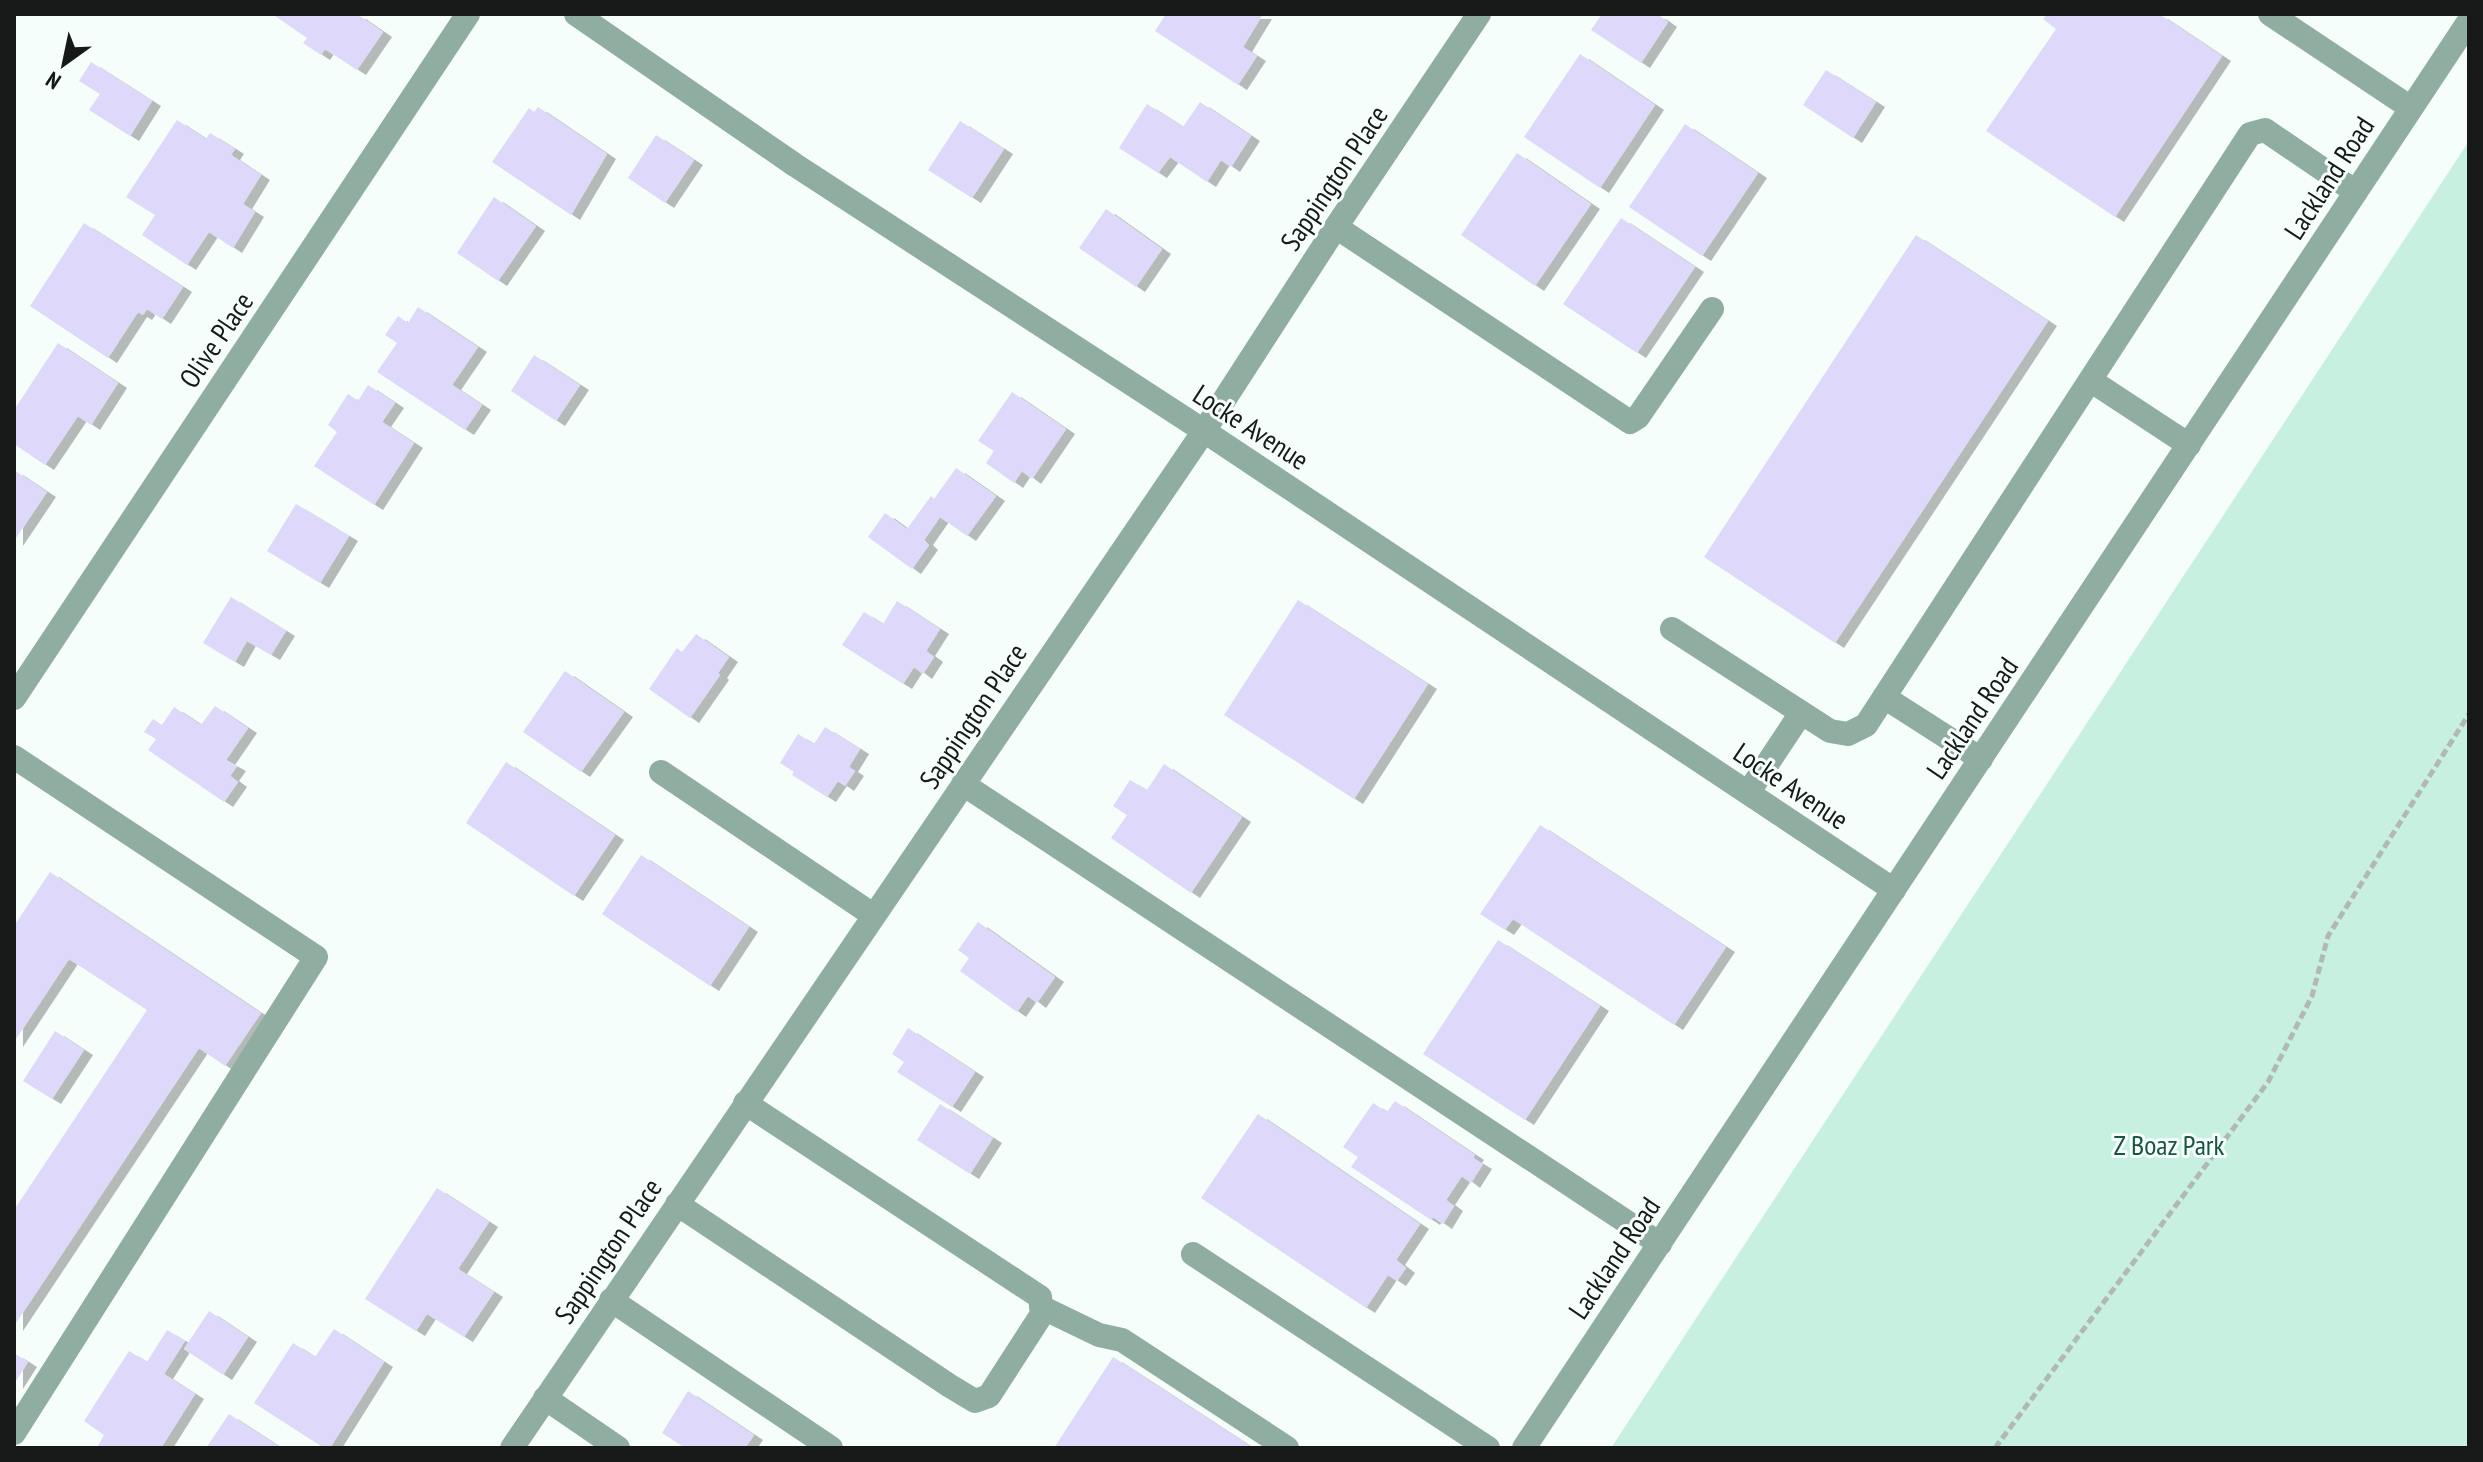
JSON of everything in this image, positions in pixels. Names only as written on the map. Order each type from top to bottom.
[{"type":"street","name":"Olive Place","points":[[14,698],[468,14]]},
{"type":"street","name":"Locke Avenue","points":[[576,14],[795,165],[1204,431],[1894,890]]},
{"type":"street","name":"Sappington Place","points":[[512,1448],[1204,431],[1479,14]]},
{"type":"street","points":[[2270,14],[2411,108]]},
{"type":"street","name":"Lackland Road","points":[[1524,1448],[2469,21]]},
{"type":"street","points":[[1672,629],[1830,731],[1848,734],[1866,725],[2250,134],[2265,130],[2356,192]]},
{"type":"street","points":[[1336,227],[1630,422],[1638,417],[1712,309]]},
{"type":"street","points":[[2090,380],[2189,445]]},
{"type":"street","points":[[1884,697],[1981,759]]},
{"type":"street","points":[[1748,793],[1801,713]]},
{"type":"street","points":[[14,757],[316,957],[14,1433]]},
{"type":"street","points":[[661,772],[873,915]]},
{"type":"street","points":[[963,784],[1660,1244]]},
{"type":"street","points":[[677,1204],[975,1401],[989,1396],[1042,1314],[1040,1297],[745,1103]]},
{"type":"street","points":[[1193,1254],[1488,1448]]},
{"type":"street","points":[[611,1300],[831,1448]]},
{"type":"street","points":[[1041,1307],[1099,1335],[1122,1340],[1287,1448]]},
{"type":"street","points":[[545,1398],[618,1448]]},
{"type":"path","points":[[1995,1448],[2268,1082],[2312,996],[2328,936],[2469,714]]},
{"type":"green space","name":"Z Boaz Park","points":[[2469,141],[2469,1448],[1611,1448]]},
{"type":"building","points":[[272,14],[357,14],[383,32],[357,70],[325,49],[321,55],[303,43],[307,38]]},
{"type":"building","points":[[1166,14],[1263,14],[1243,47],[1257,56],[1238,85],[1155,31]]},
{"type":"building","points":[[1602,14],[1657,14],[1668,22],[1641,63],[1591,30]]},
{"type":"building","points":[[2047,14],[2159,14],[2222,56],[2115,217],[1986,131],[2056,29],[2043,19]]},
{"type":"building","points":[[1580,54],[1655,105],[1600,188],[1524,137]]},
{"type":"building","points":[[91,62],[152,101],[130,136],[89,110],[100,94],[79,81]]},
{"type":"building","points":[[1826,70],[1876,102],[1853,138],[1803,105]]},
{"type":"building","points":[[1200,102],[1251,136],[1231,167],[1221,160],[1207,182],[1170,157],[1158,173],[1119,148],[1147,104],[1183,127]]},
{"type":"building","points":[[538,107],[607,154],[571,215],[492,162],[529,108],[534,112]]},
{"type":"building","points":[[177,120],[206,139],[210,133],[235,149],[231,155],[261,175],[243,204],[255,212],[233,248],[209,232],[187,265],[142,235],[155,215],[126,197]]},
{"type":"building","points":[[960,121],[1004,149],[972,198],[928,170]]},
{"type":"building","points":[[1685,124],[1758,173],[1702,256],[1629,207]]},
{"type":"building","points":[[656,135],[694,160],[665,203],[628,178]]},
{"type":"building","points":[[1517,153],[1591,204],[1535,286],[1461,235]]},
{"type":"building","points":[[494,197],[536,226],[498,281],[457,253]]},
{"type":"building","points":[[1106,209],[1162,249],[1136,287],[1079,248]]},
{"type":"building","points":[[1621,218],[1695,267],[1637,353],[1563,304]]},
{"type":"building","points":[[84,223],[183,287],[162,319],[147,309],[143,315],[138,312],[108,358],[30,306]]},
{"type":"building","points":[[1916,235],[2048,321],[1835,643],[1704,557]]},
{"type":"building","points":[[418,307],[478,347],[452,385],[482,405],[465,430],[377,372],[397,343],[385,335],[398,316],[408,323]]},
{"type":"building","points":[[58,343],[118,383],[91,425],[78,416],[45,465],[14,444],[14,410]]},
{"type":"building","points":[[534,355],[580,385],[556,421],[511,391]]},
{"type":"building","points":[[368,385],[395,403],[382,422],[414,443],[374,505],[314,466],[337,432],[328,425],[348,394],[358,401]]},
{"type":"building","points":[[1012,392],[1066,429],[1032,479],[1022,471],[1014,483],[986,463],[994,451],[978,441]]},
{"type":"building","points":[[956,468],[996,496],[967,536],[940,517],[924,540],[929,545],[912,569],[868,537],[885,513],[907,529]]},
{"type":"building","points":[[14,470],[47,492],[14,541]]},
{"type":"building","points":[[296,504],[349,536],[320,583],[267,551]]},
{"type":"building","points":[[231,597],[286,631],[271,655],[247,641],[235,662],[203,643]]},
{"type":"building","points":[[1298,600],[1428,684],[1354,799],[1224,715]]},
{"type":"building","points":[[897,601],[940,629],[926,651],[934,657],[923,674],[914,667],[903,684],[842,645],[864,612],[883,624]]},
{"type":"building","points":[[696,634],[729,657],[690,718],[649,689],[677,648],[682,652]]},
{"type":"building","points":[[565,671],[624,712],[581,772],[523,732]]},
{"type":"building","points":[[215,706],[248,728],[226,760],[237,766],[230,776],[238,782],[224,802],[148,750],[156,739],[144,732],[153,719],[162,725],[174,707],[201,725]]},
{"type":"building","points":[[825,727],[860,749],[849,767],[855,771],[845,786],[838,781],[827,797],[792,775],[794,772],[780,763],[798,734],[814,744]]},
{"type":"building","points":[[506,762],[615,835],[574,896],[466,823]]},
{"type":"building","points":[[1164,764],[1242,817],[1191,893],[1111,838],[1127,815],[1113,806],[1130,780],[1147,790]]},
{"type":"building","points":[[1540,825],[1726,947],[1674,1025],[1513,919],[1505,930],[1480,914]]},
{"type":"building","points":[[641,855],[749,927],[710,986],[602,914]]},
{"type":"building","points":[[50,872],[261,1013],[225,1066],[199,1048],[14,1326],[14,1210],[147,1010],[69,959],[14,1042],[14,926]]},
{"type":"building","points":[[978,922],[1055,977],[1037,1003],[1028,996],[1017,1012],[960,971],[969,958],[958,950]]},
{"type":"building","points":[[1498,940],[1600,1006],[1525,1120],[1423,1054]]},
{"type":"building","points":[[908,1028],[975,1072],[952,1107],[897,1072],[904,1062],[892,1054]]},
{"type":"building","points":[[55,1031],[84,1050],[52,1099],[23,1081]]},
{"type":"building","points":[[1395,1101],[1475,1155],[1473,1158],[1483,1164],[1471,1183],[1462,1176],[1446,1200],[1454,1206],[1443,1224],[1433,1217],[1431,1220],[1351,1167],[1358,1157],[1343,1147],[1373,1103],[1387,1112]]},
{"type":"building","points":[[940,1104],[993,1138],[970,1174],[917,1140]]},
{"type":"building","points":[[1258,1114],[1420,1224],[1396,1260],[1406,1268],[1397,1281],[1388,1275],[1366,1308],[1201,1198]]},
{"type":"building","points":[[437,1188],[489,1222],[458,1269],[494,1292],[464,1337],[427,1314],[416,1331],[365,1299]]},
{"type":"building","points":[[209,1311],[248,1337],[223,1375],[184,1349]]},
{"type":"building","points":[[334,1329],[384,1362],[330,1448],[324,1448],[254,1403],[293,1343],[315,1357]]},
{"type":"building","points":[[167,1330],[185,1341],[164,1374],[195,1394],[161,1448],[98,1446],[104,1435],[84,1421],[129,1351],[147,1362]]},
{"type":"building","points":[[14,1353],[28,1362],[14,1384]]},
{"type":"building","points":[[1113,1357],[1253,1448],[1054,1448]]},
{"type":"building","points":[[688,1391],[754,1435],[745,1448],[685,1448],[662,1433]]},
{"type":"building","points":[[229,1414],[281,1448],[206,1448]]}]
